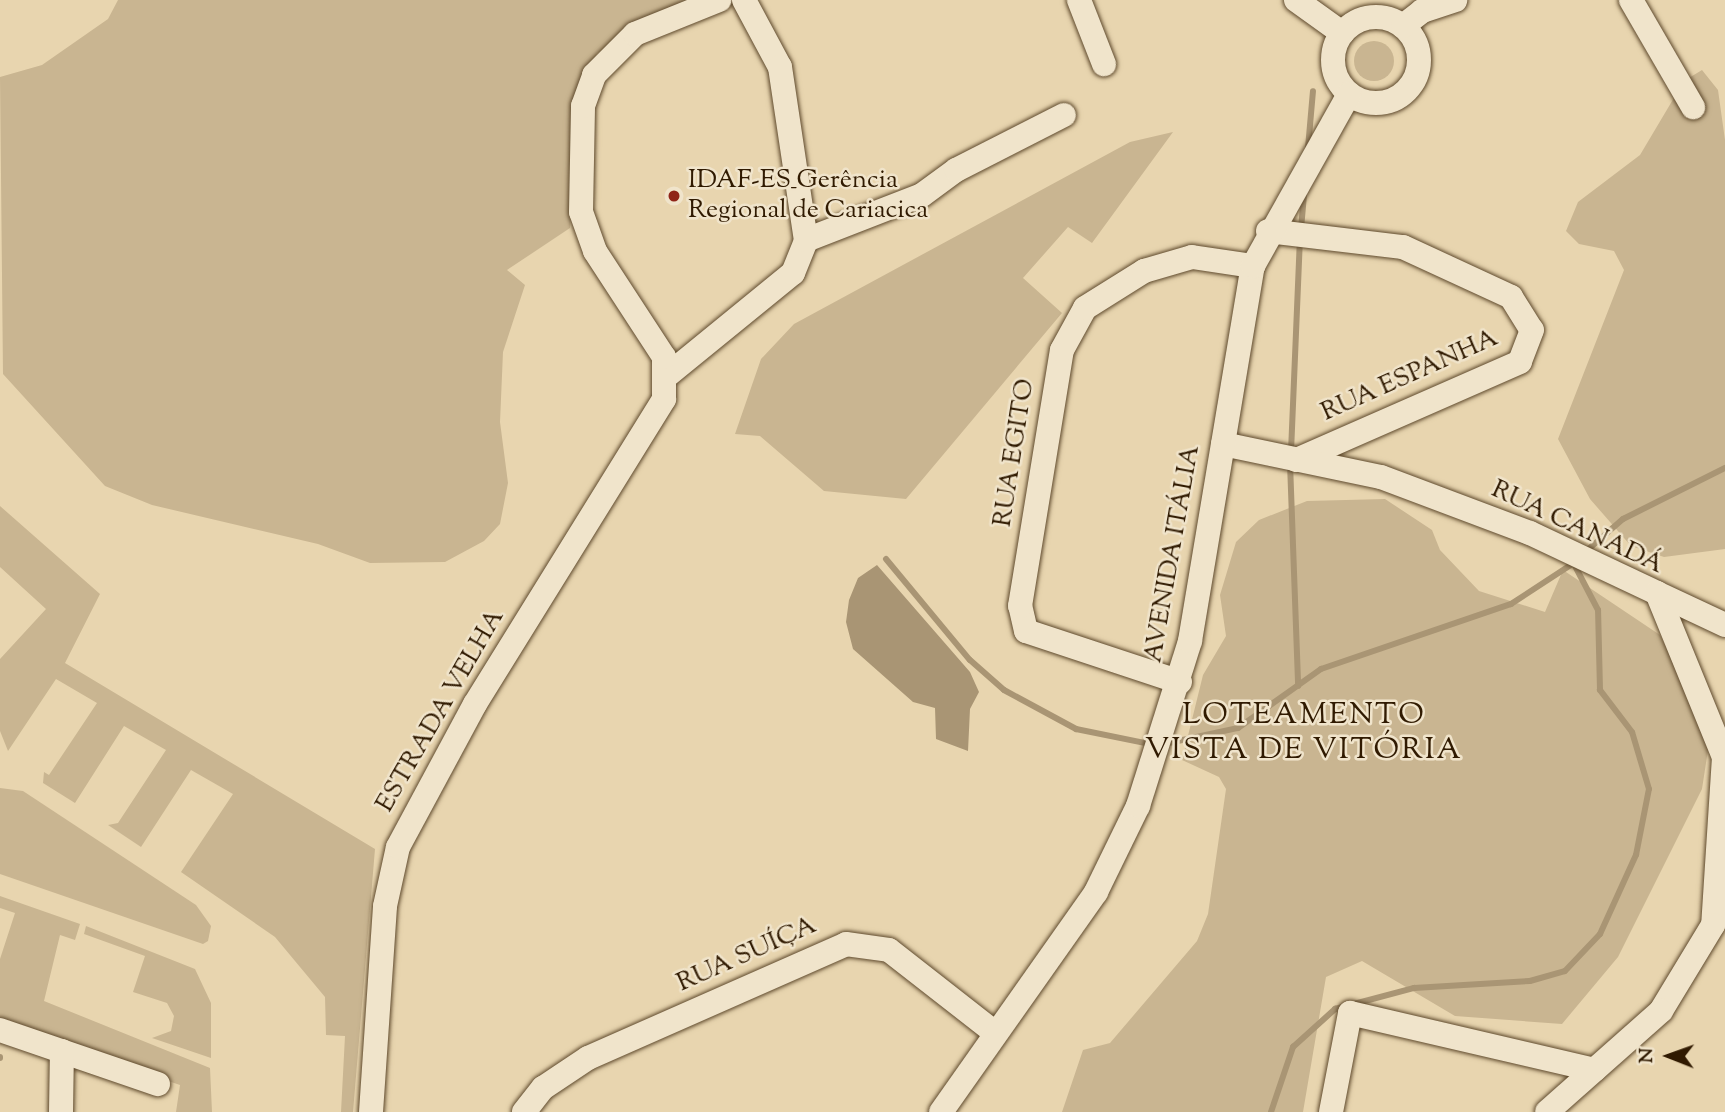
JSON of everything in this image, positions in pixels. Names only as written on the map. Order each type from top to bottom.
[{"type":"street","points":[[719,0],[635,34],[594,75],[583,106],[581,212],[595,251],[656,342],[668,374],[793,273],[806,240],[780,67],[744,0]]},
{"type":"street","points":[[1079,0],[1104,64]]},
{"type":"street","points":[[1296,0],[1342,33]]},
{"type":"street","points":[[1403,26],[1422,11],[1455,0]]},
{"type":"street","points":[[1631,0],[1693,107]]},
{"type":"street","points":[[1372,17],[1403,26],[1419,56],[1410,88],[1380,104],[1349,94],[1333,65],[1342,33],[1372,17]]},
{"type":"street","name":"AVENIDA ITÁLIA","points":[[940,1112],[1111,865],[1180,682],[1253,266],[1268,231],[1349,94]]},
{"type":"street","points":[[806,240],[922,195],[956,170],[1064,115]]},
{"type":"street","name":"RUA ESPANHA","points":[[1268,231],[1403,247],[1511,297],[1532,330],[1520,362],[1297,460]]},
{"type":"street","name":"RUA EGITO","points":[[1180,682],[1026,631],[1020,606],[1062,350],[1085,309],[1144,271],[1192,257],[1253,266]]},
{"type":"street","name":"ESTRADA VELHA","points":[[371,1112],[385,906],[398,847],[475,704],[651,421],[668,374]]},
{"type":"street","name":"RUA CANADÁ","points":[[1223,444],[1381,477],[1530,533],[1657,593],[1724,757],[1713,925],[1661,1011],[1547,1112]]},
{"type":"street","points":[[1657,593],[1725,625]]},
{"type":"street","name":"RUA SUÍÇA","points":[[524,1112],[543,1088],[588,1058],[846,944],[889,950],[994,1032]]},
{"type":"street","points":[[1331,1112],[1350,1013],[1594,1070]]},
{"type":"street","points":[[0,1030],[158,1084]]},
{"type":"street","points":[[61,1112],[62,1051]]},
{"type":"shaded area","points":[[118,0],[694,0],[597,53],[579,91],[570,228],[507,270],[525,285],[503,352],[500,422],[508,483],[500,524],[484,541],[445,562],[370,563],[318,544],[152,505],[105,486],[3,374],[0,77],[42,65],[108,19]]},
{"type":"shaded area","points":[[1374,41],[1388,47],[1394,61],[1388,75],[1374,81],[1360,75],[1354,61],[1360,47]]},
{"type":"shaded area","points":[[1702,70],[1718,90],[1725,140],[1725,549],[1664,557],[1631,546],[1590,499],[1558,439],[1624,270],[1614,251],[1579,244],[1566,231],[1578,202],[1640,155],[1684,81]]},
{"type":"shaded area","points":[[1173,132],[1092,243],[1068,227],[1023,278],[1062,313],[906,499],[824,491],[760,436],[735,434],[761,359],[794,324],[1130,142]]},
{"type":"shaded area","points":[[1385,499],[1432,530],[1440,550],[1479,591],[1545,612],[1563,570],[1660,635],[1710,737],[1702,789],[1618,957],[1562,1024],[1455,1016],[1362,961],[1326,977],[1303,1112],[1062,1112],[1083,1050],[1110,1043],[1197,941],[1208,914],[1226,789],[1219,777],[1182,760],[1203,675],[1226,636],[1220,595],[1236,542],[1259,520],[1307,501]]},
{"type":"shaded area","points":[[0,506],[100,594],[65,663],[375,849],[353,1112],[341,1112],[345,1036],[326,1035],[325,997],[275,937],[181,872],[233,794],[191,770],[141,847],[108,825],[118,823],[166,750],[124,726],[75,803],[43,783],[44,772],[49,775],[97,703],[56,679],[8,751],[0,731],[0,659],[46,609],[0,567]]},
{"type":"shaded area","points":[[877,565],[970,672],[979,692],[970,709],[968,751],[936,739],[935,708],[913,702],[853,649],[846,622],[849,600],[858,578]]},
{"type":"shaded area","points":[[0,788],[23,791],[196,905],[211,926],[208,941],[203,944],[0,874]]},
{"type":"shaded area","points":[[0,896],[80,924],[75,940],[60,935],[44,1001],[210,1068],[212,1112],[176,1112],[180,1085],[0,1024],[0,959],[15,913],[0,908]]},
{"type":"shaded area","points":[[86,926],[195,969],[211,1003],[211,1058],[152,1038],[171,1031],[174,1016],[167,1003],[133,992],[145,956],[84,934]]},
{"type":"waterway","points":[[1308,148],[1313,91]]},
{"type":"waterway","points":[[1301,229],[1304,194]]},
{"type":"waterway","points":[[1291,452],[1300,240]]},
{"type":"waterway","points":[[1290,463],[1298,686]]},
{"type":"waterway","points":[[1584,553],[1623,519],[1725,468]]},
{"type":"waterway","points":[[886,559],[970,660],[1004,690],[1076,729],[1150,744]]},
{"type":"waterway","points":[[1164,744],[1238,728],[1321,669],[1511,604],[1577,561]]},
{"type":"waterway","points":[[1271,1112],[1293,1047],[1335,1009],[1414,988],[1530,981],[1565,971],[1600,934],[1636,855],[1649,789],[1632,732],[1600,690],[1598,610],[1574,564]]},
{"type":"place","name":"IDAF-ES_Gerência Regional de Cariacica","points":[[674,196]]},
{"type":"district","name":"LOTEAMENTO VISTA DE VITÓRIA","points":[[1304,733]]}]
